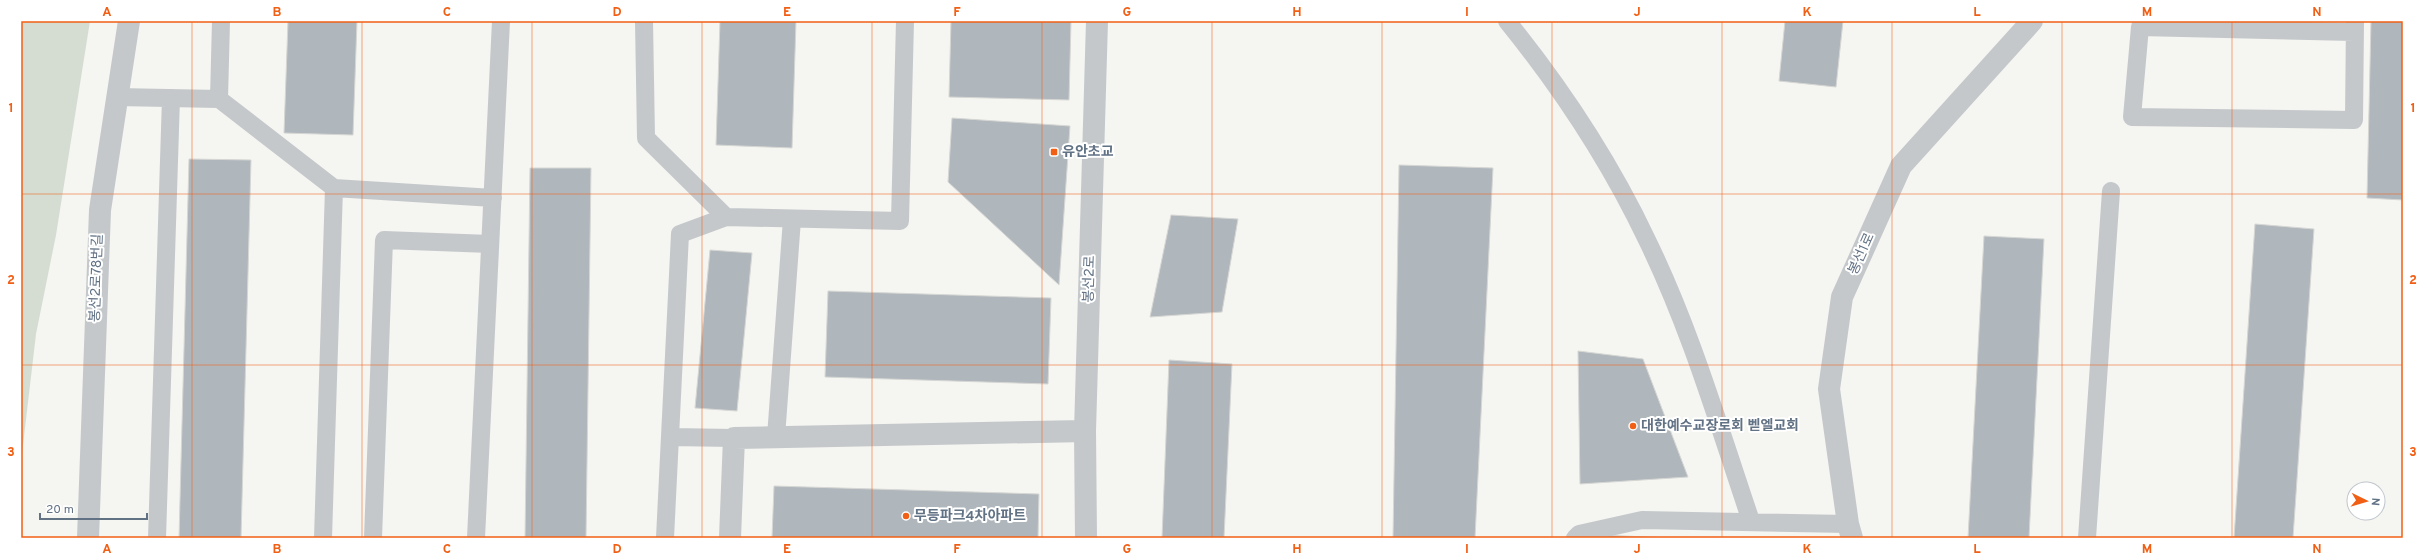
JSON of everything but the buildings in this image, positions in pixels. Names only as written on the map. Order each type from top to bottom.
[{"type":"street","name":"봉선2로78번길","points":[[88,538],[100,210],[129,21]]},
{"type":"street","name":"봉선2로","points":[[1086,538],[1085,431],[1097,21]]},
{"type":"street","name":"봉선1로","points":[[1850,531],[1830,389],[1842,298],[1901,166],[2032,21]]},
{"type":"street","points":[[730,538],[734,438],[1085,431]]},
{"type":"lane","points":[[219,99],[221,21]]},
{"type":"lane","points":[[476,538],[501,21]]},
{"type":"lane","points":[[644,21],[646,138],[726,217]]},
{"type":"lane","points":[[665,538],[680,234],[726,217],[900,221],[905,21]]},
{"type":"lane","points":[[1508,21],[1543,65],[1593,140],[1647,240],[1691,342],[1752,521]]},
{"type":"lane","points":[[2355,26],[2354,120],[2132,117],[2140,27],[2355,26]]},
{"type":"lane","points":[[118,97],[219,99],[334,188],[493,198]]},
{"type":"lane","points":[[157,538],[171,98]]},
{"type":"lane","points":[[324,538],[334,188]]},
{"type":"lane","points":[[2088,538],[2112,191]]},
{"type":"lane","points":[[776,437],[792,219]]},
{"type":"lane","points":[[373,538],[384,240],[490,244]]},
{"type":"lane","points":[[670,437],[734,438]]},
{"type":"lane","points":[[1575,538],[1579,534],[1642,520],[1752,521],[1850,531]]},
{"type":"shaded area","points":[[21,21],[90,21],[56,235],[36,334],[21,462]]},
{"type":"place","name":"유안초교","points":[[1054,152]]},
{"type":"place","name":"대한예수교장로회 벧엘교회","points":[[1633,426]]},
{"type":"place","name":"무등파크4차아파트","points":[[906,516]]}]
